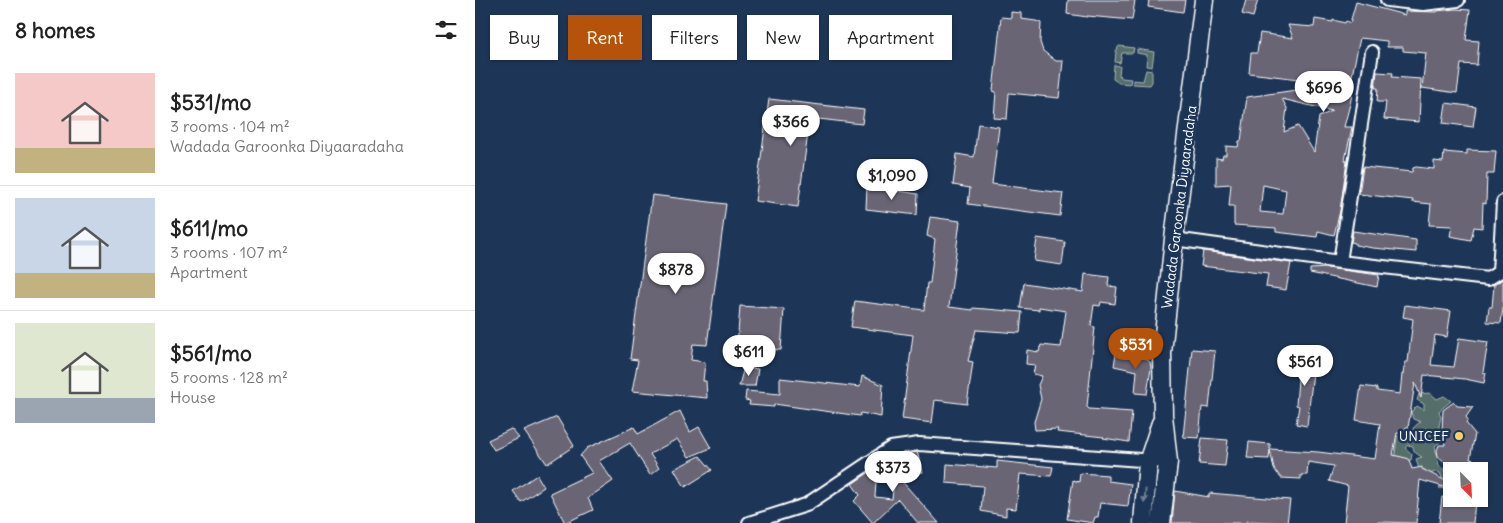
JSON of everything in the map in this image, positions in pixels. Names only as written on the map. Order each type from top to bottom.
[{"type":"main road","name":"Wadada Garoonka Diyaaradaha","points":[[1161,523],[1168,462],[1163,415],[1162,353],[1174,238],[1204,0]]},
{"type":"main road","name":"Wadada Garoonka Diyaaradaha","points":[[1143,523],[1148,462],[1163,415]]},
{"type":"street","points":[[1387,0],[1423,4],[1458,0]]},
{"type":"street","points":[[1340,262],[1372,52]]},
{"type":"street","points":[[1174,238],[1340,262],[1489,279],[1499,272],[1503,202]]},
{"type":"street","points":[[749,523],[806,505],[891,448],[919,444],[1168,462]]},
{"type":"green space","points":[[1119,46],[1134,48],[1133,53],[1122,53],[1120,63],[1115,62],[1116,51]]},
{"type":"green space","points":[[1137,49],[1154,52],[1152,67],[1146,66],[1147,55],[1137,53]]},
{"type":"green space","points":[[1114,65],[1120,66],[1119,75],[1122,78],[1131,79],[1130,84],[1119,83],[1113,79]]},
{"type":"green space","points":[[1146,70],[1152,71],[1152,82],[1150,85],[1133,84],[1133,80],[1143,81]]},
{"type":"green space","points":[[1430,393],[1437,399],[1444,396],[1451,401],[1439,411],[1441,417],[1439,426],[1441,441],[1435,446],[1439,466],[1443,469],[1443,488],[1439,488],[1442,484],[1440,473],[1430,474],[1425,470],[1419,469],[1416,459],[1422,457],[1417,454],[1413,446],[1408,445],[1405,448],[1412,454],[1411,460],[1404,460],[1395,456],[1397,436],[1402,436],[1407,441],[1410,439],[1414,427],[1421,422],[1413,419],[1411,412],[1417,406],[1424,410],[1424,404],[1417,400],[1419,394]]},
{"type":"building","points":[[1068,0],[1135,0],[1132,20],[1067,14]]},
{"type":"building","points":[[1149,0],[1185,0],[1183,12],[1148,7]]},
{"type":"building","points":[[1246,0],[1258,0],[1253,17],[1242,14]]},
{"type":"building","points":[[1356,2],[1405,15],[1405,11],[1470,10],[1466,40],[1479,41],[1477,65],[1461,64],[1457,93],[1422,88],[1426,53],[1403,51],[1403,47],[1387,47],[1387,41],[1360,38],[1351,80],[1353,80],[1351,100],[1344,127],[1352,127],[1345,160],[1347,161],[1340,211],[1334,235],[1318,231],[1317,237],[1276,232],[1276,228],[1234,225],[1234,206],[1229,206],[1231,184],[1216,185],[1216,158],[1222,159],[1223,155],[1226,155],[1226,146],[1238,147],[1239,141],[1241,141],[1247,97],[1332,85],[1332,83],[1249,73],[1251,53],[1257,53],[1260,33],[1293,38],[1288,25],[1314,27],[1315,19],[1345,23],[1346,21],[1350,23]],"holes":[[[1282,99],[1332,111],[1319,117],[1314,152],[1298,126],[1284,132],[1287,108]],[[1263,185],[1286,190],[1283,214],[1260,212]]]},
{"type":"building","points":[[1011,12],[1021,13],[1021,19],[1041,23],[1040,42],[1043,51],[1056,61],[1063,61],[1059,98],[1009,93],[1007,119],[994,118],[996,92],[993,91],[1001,17],[1011,18]]},
{"type":"building","points":[[1377,72],[1393,73],[1392,77],[1421,79],[1419,122],[1384,119],[1386,102],[1377,102],[1378,88],[1375,88]]},
{"type":"building","points":[[769,99],[864,110],[862,124],[810,118],[798,207],[755,201]]},
{"type":"building","points":[[1446,103],[1476,107],[1473,127],[1443,123]]},
{"type":"building","points":[[978,124],[999,127],[992,184],[1063,193],[1060,216],[968,204],[970,188],[953,185],[957,154],[974,157]]},
{"type":"building","points":[[1467,150],[1496,151],[1494,174],[1487,174],[1486,204],[1483,203],[1482,228],[1474,227],[1471,240],[1450,236],[1452,226],[1429,225],[1431,204],[1359,194],[1363,167],[1412,172],[1413,168],[1416,167],[1434,169],[1434,161],[1443,162],[1444,152],[1467,154]]},
{"type":"building","points":[[867,186],[918,194],[917,215],[866,209]]},
{"type":"building","points":[[652,195],[726,204],[707,345],[693,344],[691,360],[705,362],[703,381],[706,381],[707,398],[632,391],[638,360],[630,359]]},
{"type":"building","points":[[930,217],[960,221],[949,307],[1022,312],[1020,333],[976,330],[968,361],[973,362],[967,404],[935,400],[932,423],[902,419],[913,335],[851,327],[855,301],[924,310],[927,283],[930,283],[935,239],[927,236]]},
{"type":"building","points":[[1353,231],[1416,240],[1416,252],[1355,245],[1355,243],[1351,242]]},
{"type":"building","points":[[1037,238],[1065,242],[1062,265],[1034,261]]},
{"type":"building","points":[[1203,251],[1291,263],[1286,290],[1266,287],[1268,274],[1201,266]]},
{"type":"building","points":[[1327,268],[1379,275],[1377,287],[1310,273],[1310,269]]},
{"type":"building","points":[[1085,274],[1109,277],[1108,286],[1117,287],[1115,304],[1101,302],[1100,306],[1094,305],[1091,326],[1095,327],[1087,407],[1089,409],[1132,412],[1129,442],[1104,437],[1057,432],[1058,429],[1035,430],[1034,422],[1041,399],[1038,385],[1042,376],[1033,374],[1035,365],[1026,364],[1027,350],[1039,352],[1041,345],[1061,347],[1066,311],[1039,307],[1039,310],[1020,308],[1024,283],[1083,292]]},
{"type":"building","points":[[1503,279],[1501,323],[1487,322],[1489,307],[1492,307],[1494,285]]},
{"type":"building","points":[[1405,305],[1451,311],[1447,337],[1435,335],[1431,365],[1454,367],[1459,338],[1488,342],[1483,372],[1486,373],[1484,383],[1424,375],[1421,398],[1415,383],[1408,428],[1406,427],[1405,434],[1397,433],[1393,455],[1409,460],[1412,469],[1422,467],[1422,469],[1443,480],[1443,487],[1420,480],[1416,523],[1344,523],[1348,486],[1329,481],[1334,466],[1308,462],[1307,475],[1301,475],[1301,479],[1281,478],[1274,469],[1270,450],[1269,459],[1247,458],[1249,442],[1270,444],[1270,449],[1318,452],[1375,459],[1380,424],[1356,420],[1361,386],[1377,388],[1377,391],[1400,394],[1405,362],[1408,362],[1413,319],[1403,317]]},
{"type":"building","points":[[740,306],[784,309],[781,350],[737,347]]},
{"type":"building","points":[[1192,349],[1215,351],[1209,408],[1202,407],[1199,438],[1183,437]]},
{"type":"building","points":[[1116,353],[1144,357],[1150,362],[1151,368],[1147,394],[1135,393],[1137,371],[1114,366]]},
{"type":"building","points":[[1300,353],[1315,354],[1307,426],[1296,424],[1299,406],[1296,405]]},
{"type":"building","points":[[744,367],[758,369],[755,386],[739,386]]},
{"type":"building","points":[[862,376],[883,385],[881,417],[861,413],[860,416],[774,404],[774,407],[749,405],[750,401],[745,400],[746,391],[780,394],[780,378],[860,387]]},
{"type":"building","name":"UNICEF","points":[[1454,402],[1457,406],[1473,407],[1466,417],[1468,420],[1466,423],[1475,434],[1470,459],[1474,460],[1473,462],[1444,462],[1438,457],[1437,450],[1439,445],[1445,445],[1442,430],[1443,410]]},
{"type":"building","points":[[680,411],[690,432],[699,427],[711,448],[689,457],[677,439],[650,454],[659,468],[650,475],[630,443],[599,461],[613,481],[588,498],[593,510],[565,523],[550,493],[592,473],[580,456],[587,448],[634,427],[638,434]]},
{"type":"building","points":[[557,417],[574,446],[547,464],[524,431]]},
{"type":"building","points":[[511,429],[519,438],[494,450],[488,440]]},
{"type":"building","points":[[1202,438],[1228,440],[1225,466],[1199,464]]},
{"type":"building","points":[[917,452],[923,472],[899,478],[939,523],[918,523],[898,499],[873,523],[854,501],[860,495],[852,484],[877,467],[875,497],[892,499],[896,463],[904,462],[903,455]]},
{"type":"building","points":[[700,456],[712,470],[685,487],[674,469]]},
{"type":"building","points":[[997,461],[1053,467],[1051,476],[1020,474],[1016,509],[1006,508],[1006,516],[981,511],[983,486],[946,483],[947,464],[997,468]]},
{"type":"building","points":[[1080,473],[1108,475],[1108,481],[1131,484],[1128,506],[1100,503],[1098,517],[1095,517],[1093,523],[1067,519],[1073,480],[1079,482]]},
{"type":"building","points":[[537,475],[544,487],[521,502],[513,491]]},
{"type":"building","points":[[1175,491],[1209,497],[1209,493],[1290,500],[1287,523],[1247,521],[1246,523],[1172,523]]},
{"type":"building","points":[[1442,497],[1443,508],[1474,508],[1473,523],[1439,523]]},
{"type":"place","name":"UNICEF","points":[[1459,436]]}]
